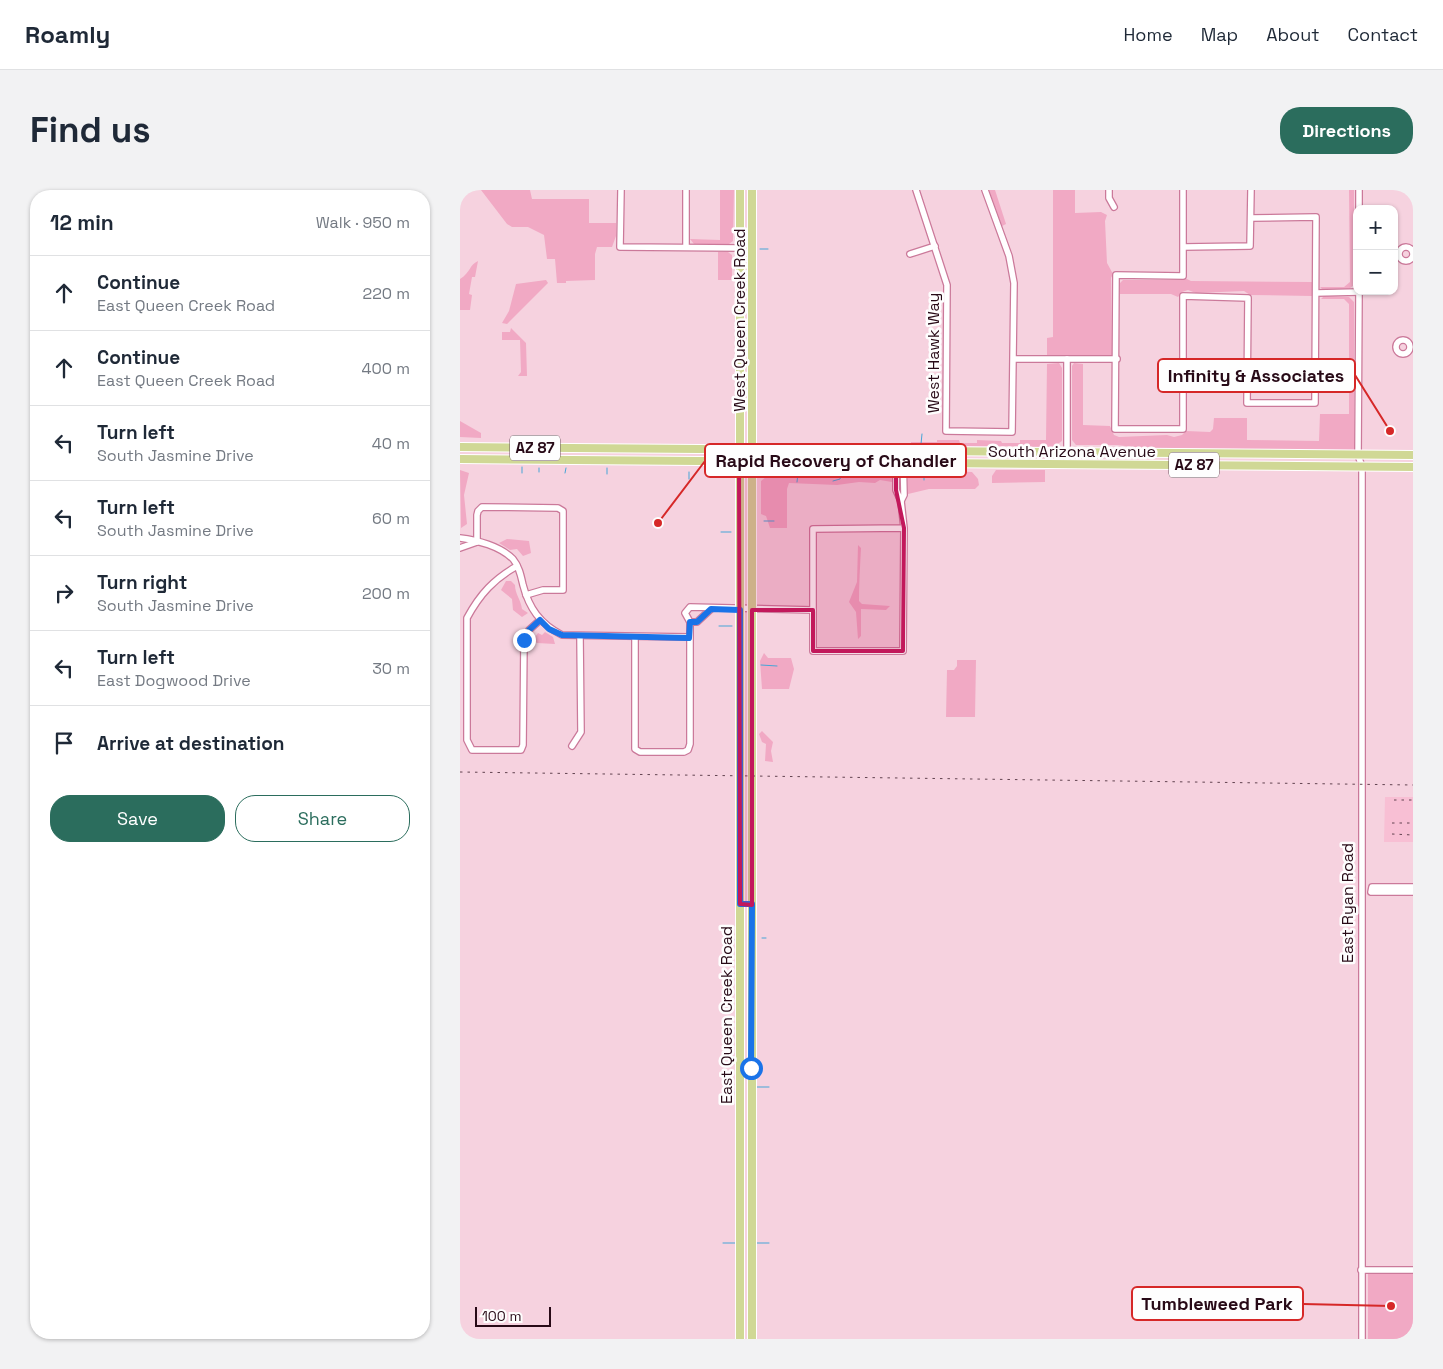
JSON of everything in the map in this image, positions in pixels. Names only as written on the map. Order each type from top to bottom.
[{"type":"main road","name":"West Queen Creek Road","points":[[739,450],[740,190]]},
{"type":"main road","name":"West Queen Creek Road","points":[[752,190],[754,450]]},
{"type":"main road","name":"South Arizona Avenue","points":[[460,447],[1413,455]]},
{"type":"main road","points":[[593,460],[594,449]]},
{"type":"main road","name":"East Queen Creek Road","points":[[739,450],[740,1339]]},
{"type":"main road","name":"East Queen Creek Road","points":[[752,1339],[752,610],[754,450]]},
{"type":"main road","name":"South Arizona Avenue","points":[[460,459],[1413,467]]},
{"type":"main road","points":[[740,904],[752,904]]},
{"type":"street","points":[[621,190],[620,247],[741,248]]},
{"type":"street","points":[[686,190],[686,247]]},
{"type":"street","name":"West Hawk Way","points":[[916,190],[947,285],[946,431],[1012,432],[1014,359]]},
{"type":"street","points":[[985,190],[1012,270],[1014,359],[1117,359]]},
{"type":"street","points":[[1110,190],[1110,198],[1114,207]]},
{"type":"street","points":[[1184,190],[1183,276],[1116,275],[1116,429],[1183,429],[1183,296],[1248,298],[1247,403],[1315,403],[1316,217],[1251,218]]},
{"type":"street","points":[[1184,247],[1250,246],[1251,190]]},
{"type":"street","points":[[1359,190],[1359,205]]},
{"type":"street","points":[[910,254],[935,246]]},
{"type":"street","points":[[1316,293],[1353,291]]},
{"type":"street","name":"East Ryan Road","points":[[1359,295],[1358,455],[1362,467],[1362,1339]]},
{"type":"street","points":[[1067,359],[1067,464]]},
{"type":"street","points":[[900,451],[896,490],[901,501],[904,528],[904,651],[813,652],[813,529],[904,528]]},
{"type":"street","points":[[477,542],[478,511],[482,507],[558,508],[563,511],[563,590],[543,590],[526,595]]},
{"type":"street","points":[[460,547],[460,538],[467,542]]},
{"type":"street","points":[[460,547],[473,539],[503,551],[517,566],[526,595],[540,620],[549,629],[562,635],[580,637],[689,638]]},
{"type":"street","points":[[517,566],[487,587],[476,600],[468,618],[468,747],[472,750],[520,750],[523,745],[524,640],[529,630],[540,620]]},
{"type":"street","points":[[635,637],[635,749],[640,752],[684,752],[688,750],[690,622],[685,613],[690,607],[740,610],[813,610]]},
{"type":"street","points":[[690,622],[697,622],[711,609]]},
{"type":"street","points":[[572,746],[581,732],[580,637]]},
{"type":"street","points":[[1413,887],[1372,890],[1413,892]]},
{"type":"street","points":[[1361,1270],[1413,1270]]},
{"type":"highlighted area","points":[[754,450],[896,451],[896,490],[904,528],[903,651],[813,651],[813,610],[752,610],[752,905],[740,904],[739,462],[754,462]]},
{"type":"shaded area","points":[[481,190],[530,190],[532,199],[589,199],[589,223],[616,223],[616,236],[612,247],[597,247],[595,254],[595,280],[557,283],[555,259],[547,259],[544,235],[528,227],[512,227],[507,224]]},
{"type":"shaded area","points":[[720,190],[734,190],[733,241],[729,244],[694,244],[690,239],[720,240]]},
{"type":"shaded area","points":[[989,190],[995,190],[1006,224],[1002,226]]},
{"type":"shaded area","points":[[1053,190],[1075,190],[1075,213],[1101,212],[1107,215],[1105,221],[1107,263],[1113,274],[1111,278],[1112,356],[1047,356],[1047,338],[1053,337]]},
{"type":"shaded area","points":[[1349,190],[1354,190],[1353,286],[1349,289],[1322,289],[1320,287],[1344,287],[1350,282]]},
{"type":"shaded area","points":[[718,252],[728,252],[732,255],[732,280],[718,280]]},
{"type":"shaded area","points":[[478,261],[475,277],[472,277],[469,294],[472,295],[470,310],[460,310],[460,279]]},
{"type":"shaded area","points":[[1185,278],[1191,281],[1312,282],[1312,296],[1250,295],[1244,291],[1196,293],[1188,290],[1182,292],[1178,297],[1171,294],[1120,294],[1120,283],[1123,280],[1180,280]]},
{"type":"shaded area","points":[[546,280],[548,283],[507,324],[502,323],[509,311],[516,284]]},
{"type":"shaded area","points":[[1324,296],[1349,297],[1354,302],[1354,450],[1141,448],[1117,445],[1076,445],[1072,440],[1072,366],[1074,363],[1083,364],[1083,425],[1110,426],[1114,435],[1119,437],[1167,435],[1174,437],[1182,435],[1186,431],[1210,432],[1213,429],[1214,418],[1247,418],[1247,440],[1319,441],[1320,414],[1349,414],[1349,304],[1344,299],[1321,299]]},
{"type":"shaded area","points":[[511,328],[526,343],[527,376],[518,376],[521,372],[520,340],[502,340],[502,332],[510,332]]},
{"type":"shaded area","points":[[1059,363],[1062,368],[1062,441],[1053,447],[911,446],[911,442],[937,442],[937,440],[959,440],[960,443],[977,443],[977,440],[1020,443],[1020,440],[1046,440],[1047,364]]},
{"type":"shaded area","points":[[460,421],[481,433],[481,438],[460,437]]},
{"type":"shaded area","points":[[810,468],[893,471],[892,482],[880,480],[875,483],[859,482],[837,485],[789,483],[787,489],[787,528],[770,528],[766,516],[761,514],[761,481],[774,470],[800,471]]},
{"type":"shaded area","points":[[460,470],[469,473],[464,495],[467,524],[461,528]]},
{"type":"shaded area","points":[[907,470],[972,472],[978,479],[979,485],[975,489],[929,489],[908,494]]},
{"type":"shaded area","points":[[996,470],[1045,470],[1045,482],[992,483],[992,476]]},
{"type":"shaded area","points":[[507,539],[529,541],[531,553],[523,556],[517,549],[510,550],[499,543]]},
{"type":"shaded area","points":[[858,545],[861,548],[859,601],[862,604],[890,606],[886,610],[861,609],[861,636],[858,639],[856,612],[849,602],[857,582]]},
{"type":"shaded area","points":[[506,581],[511,581],[515,585],[522,609],[528,613],[522,617],[513,610],[512,599],[501,590]]},
{"type":"shaded area","points":[[545,632],[553,637],[555,644],[537,643],[533,640],[538,633],[542,635]]},
{"type":"shaded area","points":[[764,653],[768,658],[791,658],[794,669],[789,689],[762,689],[760,661]]},
{"type":"shaded area","points":[[957,660],[976,660],[975,717],[946,717],[947,670],[954,670],[957,666]]},
{"type":"shaded area","points":[[762,731],[773,742],[771,751],[773,762],[765,761],[766,744],[762,742],[759,734]]},
{"type":"shaded area","points":[[1385,797],[1413,797],[1413,842],[1384,842]]},
{"type":"shaded area","points":[[1368,1273],[1413,1273],[1413,1339],[1368,1339]]},
{"type":"waterway","points":[[760,249],[768,249]]},
{"type":"waterway","points":[[921,444],[922,434]]},
{"type":"waterway","points":[[522,467],[522,473]]},
{"type":"waterway","points":[[565,473],[566,468]]},
{"type":"waterway","points":[[607,468],[607,474]]},
{"type":"waterway","points":[[833,481],[840,479],[843,471]]},
{"type":"waterway","points":[[689,472],[689,479]]},
{"type":"waterway","points":[[924,472],[924,480]]},
{"type":"waterway","points":[[797,482],[798,473]]},
{"type":"waterway","points":[[764,521],[774,521]]},
{"type":"waterway","points":[[721,532],[731,532]]},
{"type":"waterway","points":[[719,626],[732,626]]},
{"type":"waterway","points":[[761,665],[777,666]]},
{"type":"waterway","points":[[726,940],[734,940]]},
{"type":"waterway","points":[[757,1087],[769,1087]]},
{"type":"waterway","points":[[723,1092],[734,1092]]},
{"type":"waterway","points":[[723,1243],[735,1243]]},
{"type":"waterway","points":[[757,1243],[769,1243]]},
{"type":"railway","points":[[460,772],[1413,785]]},
{"type":"railway","points":[[1394,800],[1413,800]]},
{"type":"railway","points":[[1392,823],[1413,823]]},
{"type":"railway","points":[[1392,834],[1413,835]]},
{"type":"place","name":"Infinity & Associates","points":[[1390,431]]},
{"type":"place","name":"Rapid Recovery of Chandler","points":[[658,523]]},
{"type":"place","name":"Tumbleweed Park","points":[[1391,1306]]},
{"type":"route","points":[[524,640],[529,630],[540,620],[549,629],[562,635],[580,637],[689,638],[690,622],[697,622],[711,609],[740,610],[740,904],[752,904],[751,1068]]}]
